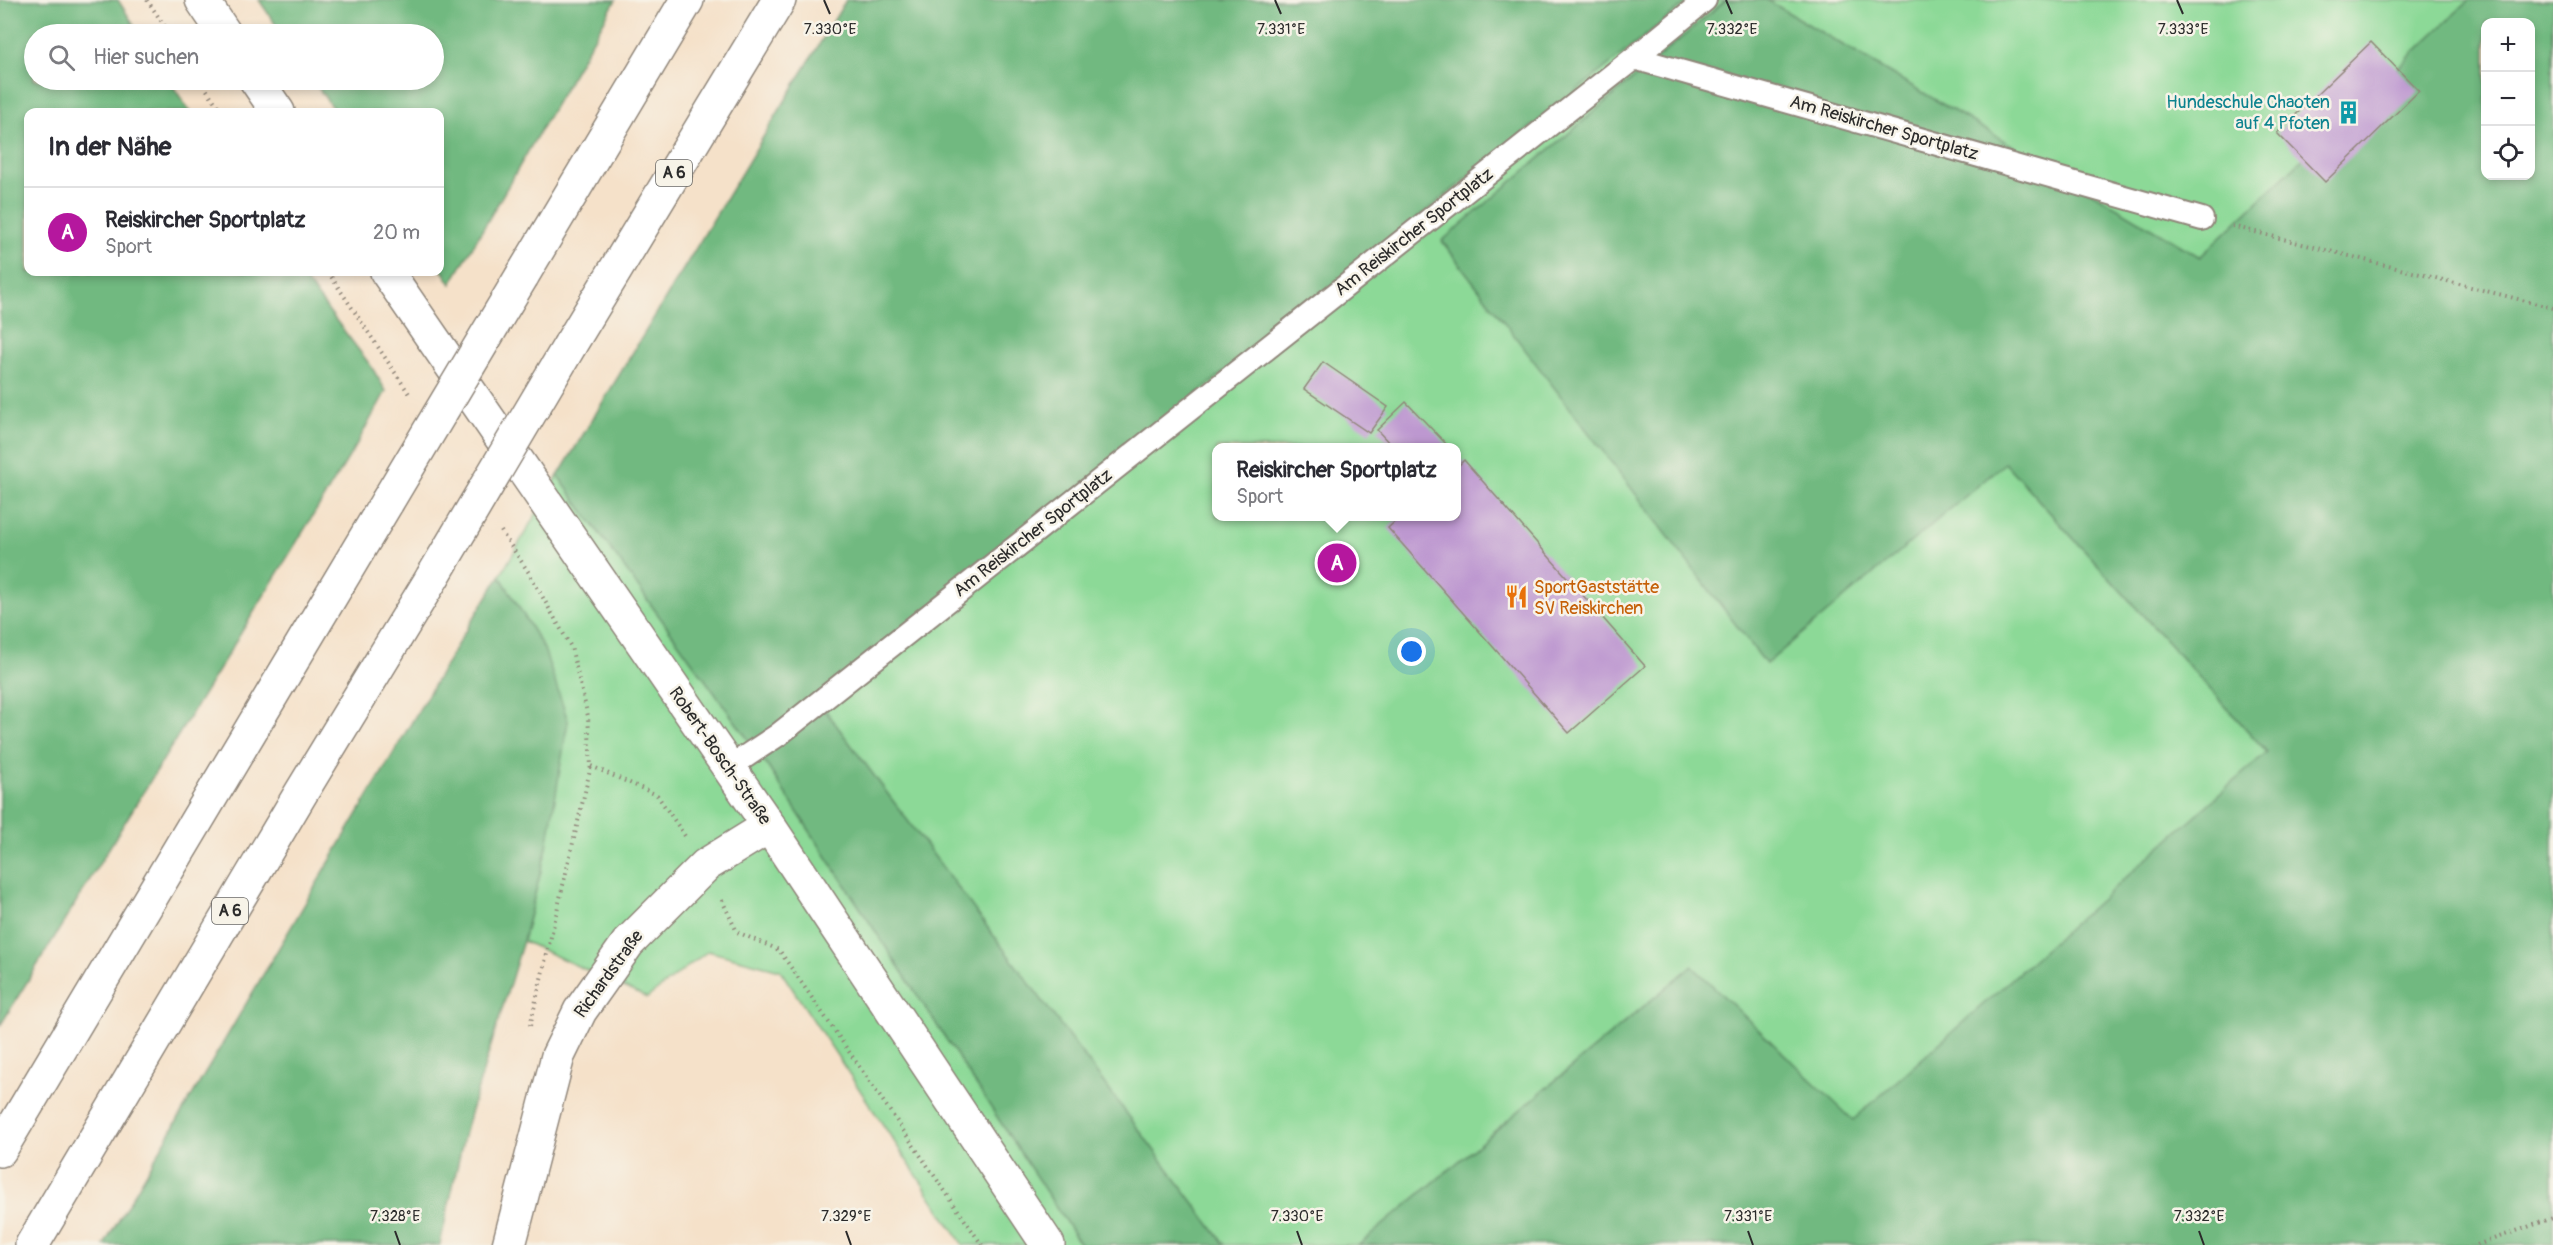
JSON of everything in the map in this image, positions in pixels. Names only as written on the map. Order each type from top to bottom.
[{"type":"main road","points":[[202,0],[218,24]]},
{"type":"main road","points":[[0,1150],[687,0]]},
{"type":"main road","name":"A 6","points":[[32,1245],[300,793],[432,578],[779,0]]},
{"type":"main road","points":[[263,90],[275,108]]},
{"type":"main road","name":"Robert-Bosch-Straße","points":[[390,276],[769,826],[1048,1245]]},
{"type":"main road","name":"Richardstraße","points":[[509,1245],[558,1056],[580,1011],[628,943],[706,865],[769,826]]},
{"type":"lane","points":[[1634,58],[1705,0]]},
{"type":"lane","name":"Am Reiskircher Sportplatz","points":[[728,768],[778,735],[1634,58],[2202,219]]},
{"type":"path","points":[[147,0],[163,24]]},
{"type":"path","points":[[207,90],[219,108]]},
{"type":"path","points":[[2202,219],[2553,308]]},
{"type":"path","points":[[331,276],[412,398]]},
{"type":"path","points":[[496,524],[529,573],[571,647],[588,716],[591,766],[528,1032]]},
{"type":"path","points":[[591,766],[657,795],[706,865],[737,932],[779,950],[982,1245]]},
{"type":"path","points":[[2477,1245],[2553,1218]]},
{"type":"green space","points":[[0,0],[118,0],[134,24],[24,24],[24,90],[176,90],[187,108],[24,108],[24,276],[302,276],[371,366],[386,391],[355,447],[0,1026]]},
{"type":"green space","points":[[259,0],[616,0],[451,284],[444,273],[444,108],[332,108],[320,90],[444,90],[444,24],[275,24]]},
{"type":"green space","points":[[846,0],[1690,0],[816,698],[1225,1245],[1081,1245],[766,764],[558,476]]},
{"type":"green space","points":[[1690,0],[1726,0],[1442,241],[1766,664],[2004,462],[2267,752],[1853,1121],[1692,966],[1359,1245],[1225,1245],[816,698]]},
{"type":"green space","points":[[1726,0],[1767,0],[2200,257],[2469,0],[2553,0],[2553,1245],[1359,1245],[1692,966],[1853,1120],[2267,752],[2005,463],[1766,664],[1442,241]]},
{"type":"green space","points":[[1767,0],[2469,0],[2200,257]]},
{"type":"green space","points":[[558,476],[766,764],[1081,1245],[963,1245],[780,970],[708,951],[647,998],[523,941],[547,847],[544,649],[500,576]]},
{"type":"green space","points":[[500,576],[544,649],[568,721],[547,847],[523,941],[466,1127],[440,1245],[104,1245],[463,635]]},
{"type":"building","name":"Hundeschule Chaoten auf 4 Pfoten","points":[[2371,42],[2419,91],[2325,182],[2277,133]]},
{"type":"building","points":[[1323,362],[1388,407],[1369,433],[1304,389]]},
{"type":"building","points":[[1406,402],[1445,443],[1389,443],[1377,430]]},
{"type":"building","name":"SportGaststätte SV Reiskirchen","points":[[1464,460],[1645,666],[1569,733],[1388,528],[1396,521],[1461,521],[1461,463]]},
{"type":"place","name":"Hundeschule Chaoten auf 4 Pfoten","points":[[2348,112]]},
{"type":"place","name":"Reiskircher Sportplatz","points":[[1337,563]]},
{"type":"place","name":"SportGaststätte SV Reiskirchen","points":[[1516,597]]}]
